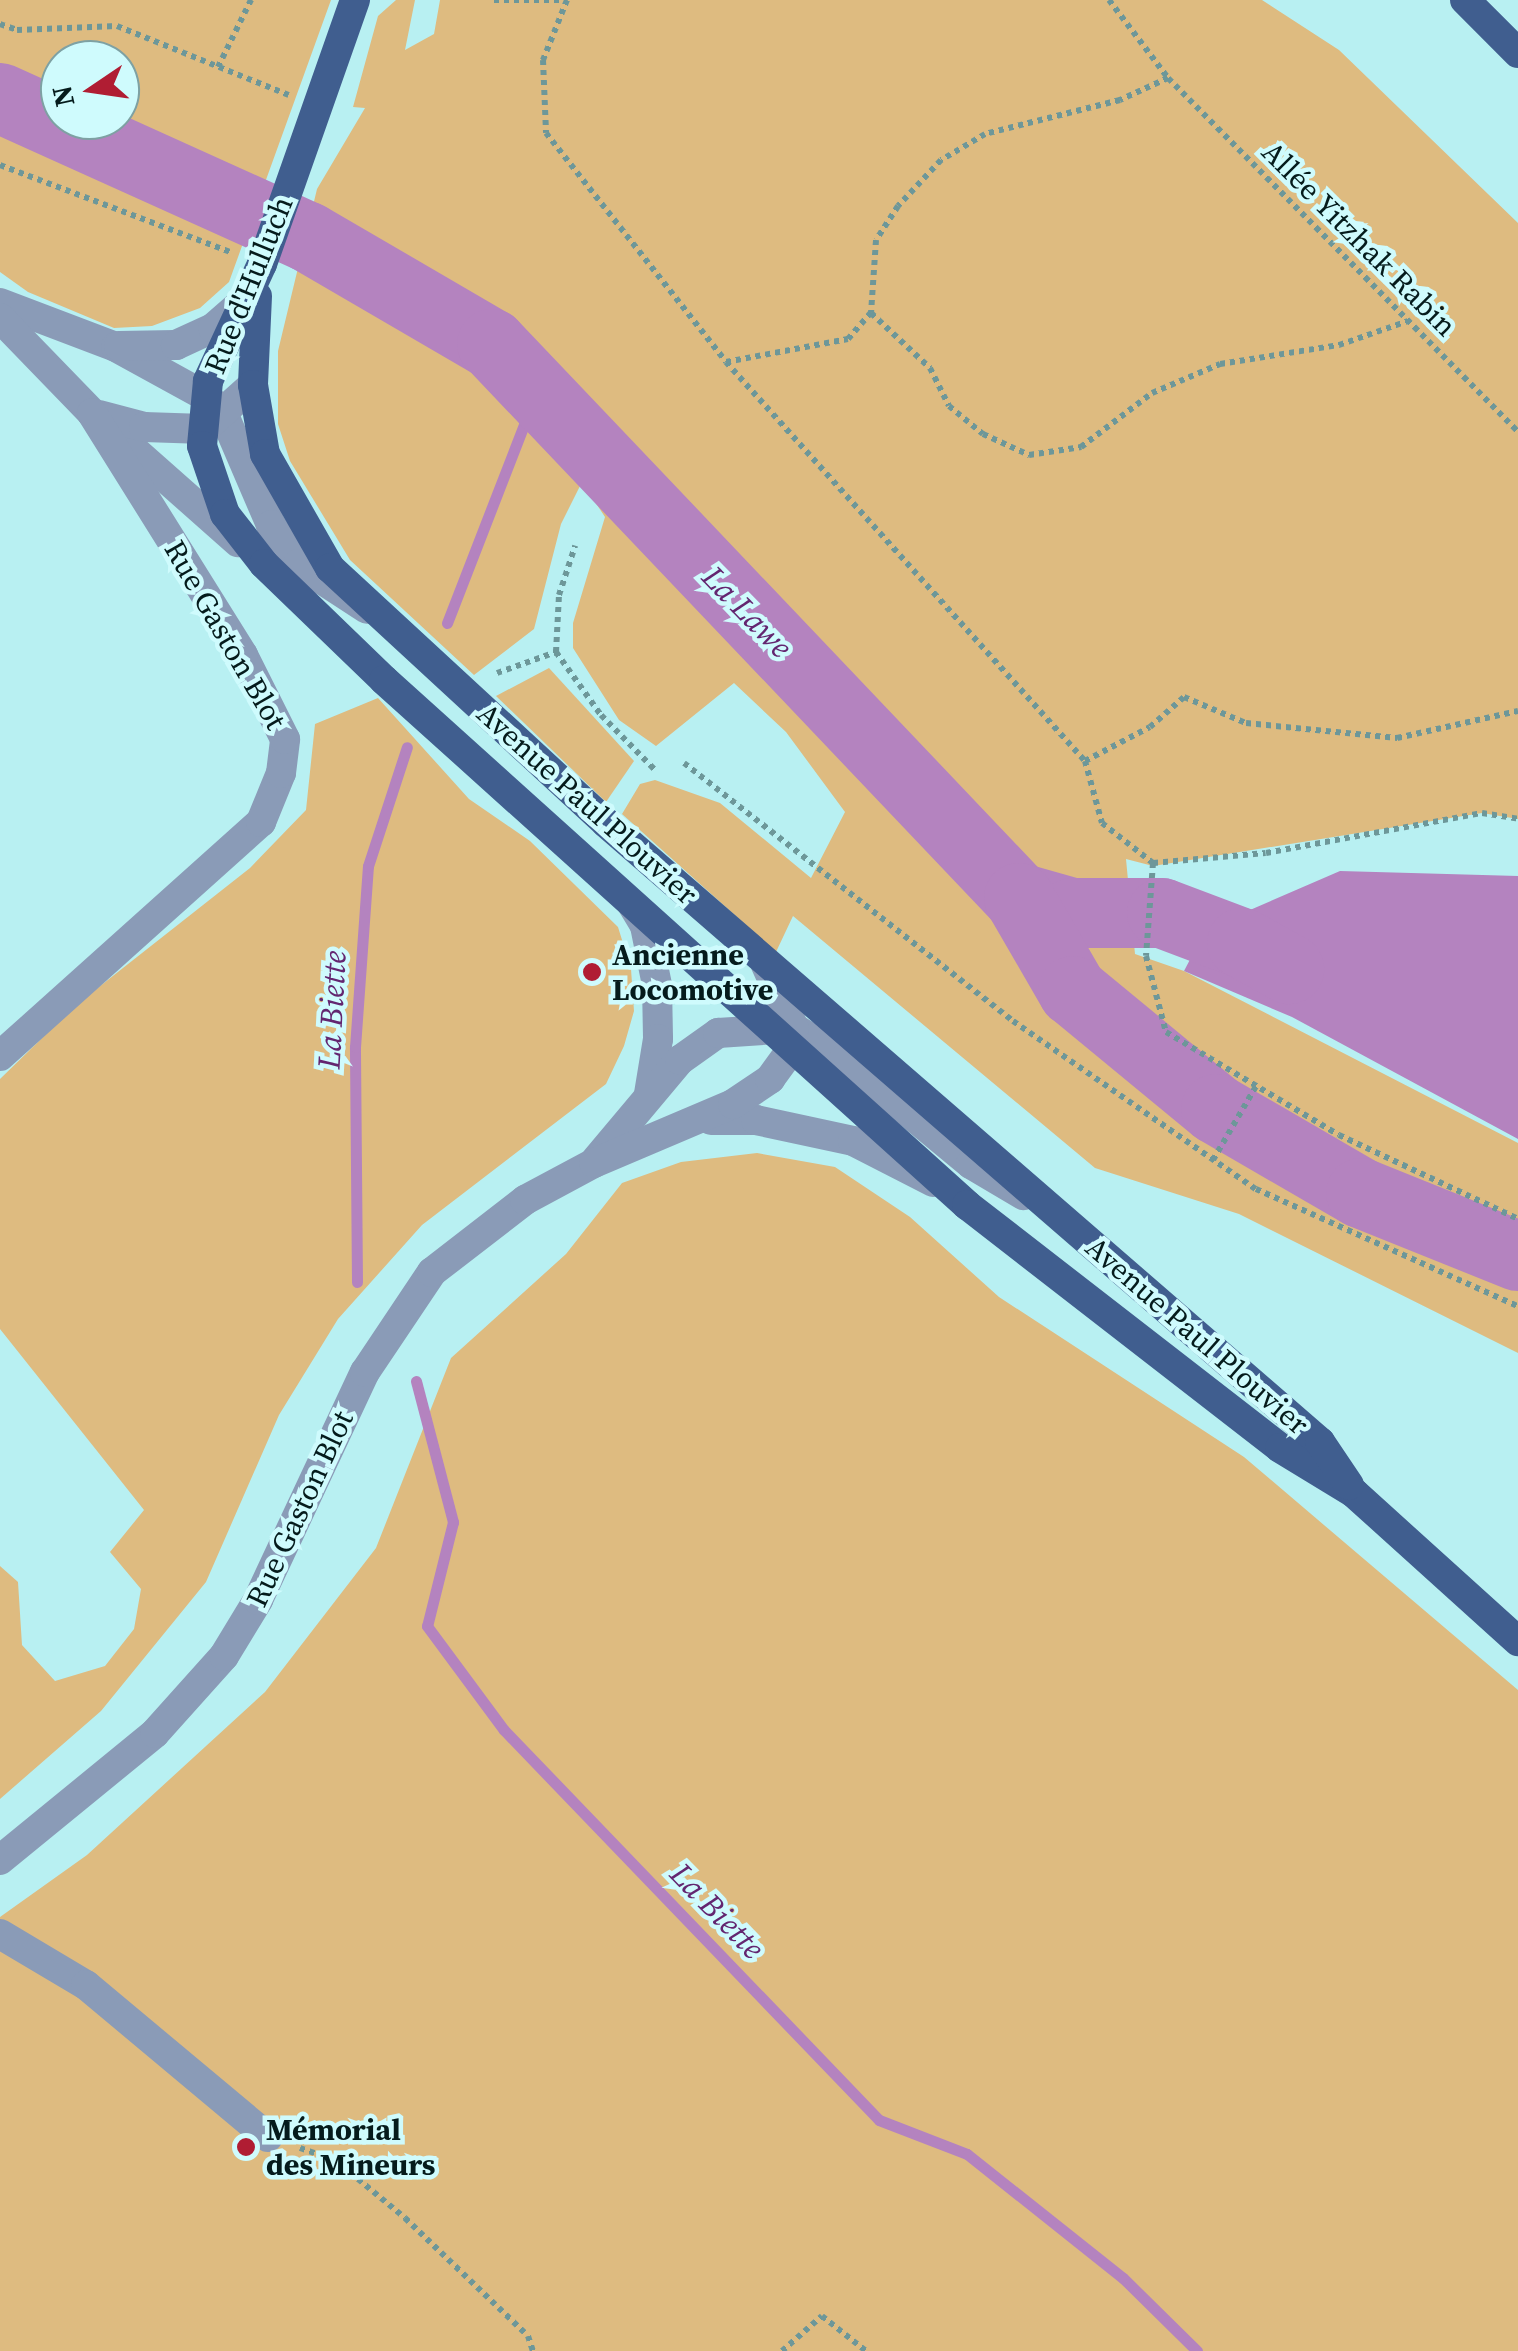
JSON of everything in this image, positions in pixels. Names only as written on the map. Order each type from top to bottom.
[{"type":"main road","name":"Rue d'Hulluch","points":[[264,564],[226,514],[202,446],[211,413],[208,381],[262,264],[355,0]]},
{"type":"main road","points":[[1464,0],[1518,53]]},
{"type":"main road","name":"Avenue Paul Plouvier","points":[[262,264],[252,385],[265,454],[295,516],[370,610],[765,963],[1320,1442],[1354,1492]]},
{"type":"main road","name":"Avenue Paul Plouvier","points":[[264,564],[632,904],[783,1035],[967,1205],[1280,1448],[1354,1492],[1518,1641]]},
{"type":"street","points":[[116,346],[176,345],[213,328],[245,300]]},
{"type":"street","points":[[0,303],[116,346],[211,413],[271,525],[298,564],[370,610]]},
{"type":"street","points":[[0,318],[92,413],[264,564]]},
{"type":"street","points":[[92,413],[144,427],[211,413],[252,385]]},
{"type":"street","name":"Rue Gaston Blot","points":[[0,1056],[260,822],[282,774],[285,739],[243,655],[92,413]]},
{"type":"street","name":"Rue Gaston Blot","points":[[632,904],[646,926],[657,984],[658,1040],[649,1094]]},
{"type":"street","points":[[765,963],[783,1035],[844,1059],[971,1164],[1052,1211]]},
{"type":"street","name":"Rue Gaston Blot","points":[[0,1860],[155,1732],[224,1656],[258,1600],[365,1372],[423,1282],[492,1221],[594,1162],[754,1093],[783,1035],[718,1032],[649,1094],[594,1162]]},
{"type":"street","name":"Rue Gaston Blot","points":[[688,1124],[756,1120],[853,1141],[967,1205]]},
{"type":"street","points":[[0,1934],[86,1986],[268,2137]]},
{"type":"path","points":[[218,66],[252,0]]},
{"type":"path","points":[[494,0],[564,0],[543,60],[546,133],[726,362],[1085,760],[1102,823],[1153,865],[1266,853],[1482,813],[1518,818]]},
{"type":"path","name":"Allée Yitzhak Rabin","points":[[1109,0],[1168,78],[1518,432]]},
{"type":"path","points":[[0,24],[16,30],[117,26],[318,107]]},
{"type":"path","points":[[726,362],[848,339],[871,313],[876,240],[941,160],[985,134],[1120,100],[1168,78]]},
{"type":"path","points":[[0,165],[262,264]]},
{"type":"path","points":[[871,313],[930,368],[949,406],[983,434],[1029,455],[1081,447],[1152,393],[1220,364],[1339,344],[1408,322]]},
{"type":"path","points":[[574,546],[559,595],[556,652],[601,715],[656,771]]},
{"type":"path","points":[[497,673],[556,652]]},
{"type":"path","points":[[1085,760],[1150,727],[1184,698],[1246,724],[1396,738],[1518,710]]},
{"type":"path","points":[[684,764],[1013,1021],[1256,1189],[1518,1306]]},
{"type":"path","points":[[1153,865],[1146,956],[1166,1032],[1340,1135],[1518,1219]]},
{"type":"path","points":[[1213,1160],[1256,1086]]},
{"type":"path","points":[[268,2137],[335,2160],[528,2336],[533,2351]]},
{"type":"path","points":[[782,2351],[822,2316],[866,2351]]},
{"type":"shaded area","points":[[0,0],[331,0],[229,282],[200,308],[152,326],[114,328],[28,292],[0,272]]},
{"type":"shaded area","points":[[396,0],[415,0],[405,50],[434,34],[440,0],[1262,0],[1339,50],[1518,223],[1518,819],[1482,813],[1153,866],[1126,859],[1135,954],[1184,971],[1518,1143],[1518,1353],[1239,1214],[1095,1168],[793,916],[776,952],[622,814],[640,784],[655,780],[720,803],[811,878],[845,812],[786,732],[734,683],[656,746],[619,720],[573,648],[573,623],[605,517],[582,482],[561,524],[534,629],[474,675],[350,560],[290,461],[278,424],[278,351],[317,189],[365,108],[353,107],[378,16]]},
{"type":"shaded area","points":[[549,668],[634,761],[606,802],[496,696]]},
{"type":"shaded area","points":[[378,698],[469,799],[530,841],[618,927],[631,969],[634,1011],[624,1046],[606,1084],[422,1225],[338,1319],[279,1415],[206,1582],[101,1711],[0,1799],[0,1566],[18,1582],[22,1645],[55,1681],[105,1666],[134,1629],[141,1589],[110,1552],[144,1510],[0,1329],[0,1079],[76,1005],[250,868],[306,810],[315,724]]},
{"type":"shaded area","points":[[1340,871],[1518,876],[1518,1139],[1292,1017],[1184,971],[1206,929]]},
{"type":"shaded area","points":[[757,1153],[835,1167],[910,1217],[999,1297],[1244,1457],[1518,1690],[1518,2351],[0,2351],[0,1917],[87,1855],[265,1692],[376,1548],[451,1358],[566,1254],[622,1183],[681,1162]]},
{"type":"waterway","name":"La Lawe","points":[[0,98],[308,237],[492,344],[1019,898],[1072,913],[1162,913],[1242,943],[1289,969]]},
{"type":"waterway","name":"La Biette","points":[[447,623],[536,394]]},
{"type":"waterway","name":"La Biette","points":[[357,1282],[355,1047],[368,866],[407,747]]},
{"type":"waterway","points":[[1019,898],[1073,991],[1216,1109],[1361,1193],[1518,1256]]},
{"type":"waterway","name":"La Biette","points":[[416,1381],[453,1522],[427,1626],[504,1730],[879,2120],[967,2154],[1123,2278],[1197,2351]]},
{"type":"place","name":"Ancienne Locomotive","points":[[592,972]]},
{"type":"place","name":"Mémorial des Mineurs","points":[[246,2147]]}]
